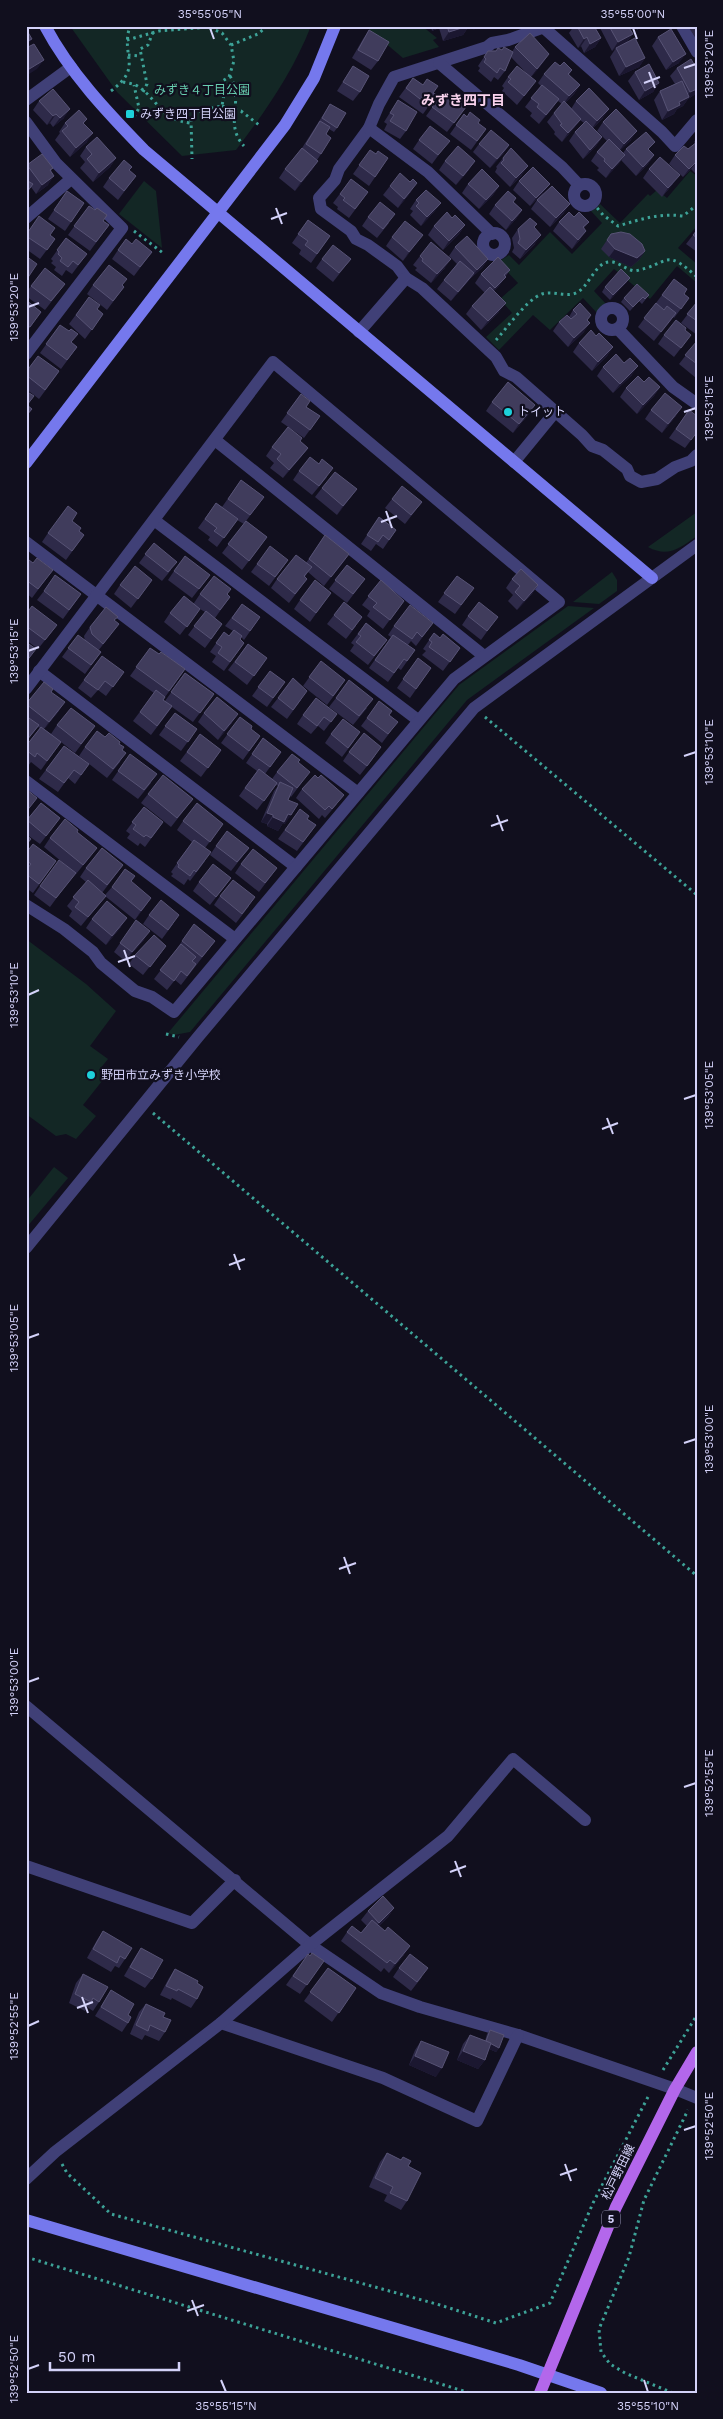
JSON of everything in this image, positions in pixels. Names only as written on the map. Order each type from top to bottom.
[{"type":"main road","name":"松戸野田線","points":[[540,2393],[616,2206],[675,2089],[697,2052]]},
{"type":"street","points":[[45,26],[70,67],[103,108],[144,150],[217,214],[652,578]]},
{"type":"street","points":[[26,463],[285,125],[314,78],[335,26]]},
{"type":"street","points":[[682,26],[697,52]]},
{"type":"street","points":[[697,120],[675,146],[546,27],[508,40],[492,42],[487,47],[394,77],[379,104],[369,128],[339,169],[335,180],[319,198],[321,209],[351,231],[356,239],[368,245],[397,266],[406,278],[422,288],[488,349],[496,357],[504,371],[516,377],[592,446],[603,450],[628,469],[630,476],[641,482],[657,479],[675,467],[691,461],[697,455]]},
{"type":"street","points":[[439,63],[555,161],[579,185],[589,185],[595,189],[596,196],[593,203]]},
{"type":"street","points":[[26,100],[70,67]]},
{"type":"street","points":[[26,122],[70,179],[122,228],[26,354]]},
{"type":"street","points":[[369,128],[428,172],[492,234]]},
{"type":"street","points":[[26,218],[70,179]]},
{"type":"street","points":[[359,332],[406,278]]},
{"type":"street","points":[[618,329],[673,387],[697,404]]},
{"type":"street","points":[[26,689],[273,362],[560,602],[454,679],[174,1012],[152,997],[135,990],[101,963],[93,952],[64,929],[26,905]]},
{"type":"street","points":[[514,462],[556,412]]},
{"type":"street","points":[[215,440],[484,656]]},
{"type":"street","points":[[154,520],[418,720]]},
{"type":"street","points":[[26,542],[358,793]]},
{"type":"street","points":[[26,1248],[474,708],[697,545]]},
{"type":"street","points":[[40,671],[296,867]]},
{"type":"street","points":[[26,780],[235,939]]},
{"type":"street","points":[[26,1706],[310,1945],[382,1993],[420,2007],[518,2035],[696,2098]]},
{"type":"street","points":[[26,2179],[55,2152],[221,2023],[310,1945],[448,1836],[513,1759],[585,1820]]},
{"type":"street","points":[[26,1866],[192,1923],[235,1880]]},
{"type":"street","points":[[221,2023],[384,2078],[477,2121],[518,2035]]},
{"type":"street","points":[[26,2220],[548,2374],[601,2393]]},
{"type":"path","points":[[111,91],[123,82],[129,68],[127,40],[130,26]]},
{"type":"path","points":[[232,46],[258,34],[267,26]]},
{"type":"path","points":[[127,40],[153,32],[208,27],[222,33],[232,46],[234,61],[230,76],[238,93],[233,117],[237,136],[244,146]]},
{"type":"path","points":[[143,92],[147,84],[140,49],[148,45],[153,32]]},
{"type":"path","points":[[128,54],[141,56]]},
{"type":"path","points":[[222,106],[224,94],[221,82],[230,76]]},
{"type":"path","points":[[123,82],[134,85],[163,113],[175,121],[190,123]]},
{"type":"path","points":[[134,85],[138,108],[134,116]]},
{"type":"path","points":[[192,159],[190,119],[201,110],[222,106],[234,108],[259,125]]},
{"type":"path","points":[[593,203],[603,215],[618,226],[649,216],[668,214],[683,216],[697,206]]},
{"type":"path","points":[[122,228],[130,229],[163,253]]},
{"type":"path","points":[[488,349],[534,299],[552,293],[573,294],[582,289],[602,265],[608,262],[615,262],[634,271],[673,259],[680,261],[697,277]]},
{"type":"path","points":[[474,708],[697,895]]},
{"type":"path","points":[[143,1105],[697,1576]]},
{"type":"path","points":[[55,2152],[67,2173],[111,2214],[440,2305],[496,2323],[550,2303],[593,2203],[655,2083],[697,2015]]},
{"type":"path","points":[[672,2393],[610,2364],[601,2352],[599,2328],[629,2257],[644,2200],[696,2098]]},
{"type":"path","points":[[26,2258],[470,2393]]},
{"type":"green space","name":"みずき４丁目公園","points":[[70,26],[311,26],[296,59],[278,91],[236,150],[182,156],[117,92]]},
{"type":"green space","points":[[365,26],[422,26],[437,38],[433,40],[439,47],[403,58]]},
{"type":"green space","points":[[690,171],[697,176],[697,226],[678,248],[697,264],[697,283],[677,266],[650,299],[614,269],[594,291],[607,305],[597,313],[583,298],[550,330],[533,315],[499,350],[486,337],[512,313],[500,299],[518,283],[498,262],[509,255],[519,265],[550,232],[572,254],[602,223],[591,211],[600,204],[620,223],[648,194],[650,196],[657,190],[667,198]]},
{"type":"green space","points":[[144,181],[156,191],[162,248],[119,214]]},
{"type":"green space","points":[[697,512],[697,536],[679,548],[668,552],[648,547]]},
{"type":"green space","points":[[612,572],[617,580],[617,591],[599,604],[573,602]]},
{"type":"green space","points":[[568,606],[594,608],[467,700],[190,1032],[174,1035],[168,1033],[459,685]]},
{"type":"green space","points":[[26,939],[86,984],[116,1011],[90,1046],[108,1059],[99,1070],[106,1076],[83,1105],[96,1116],[76,1139],[66,1134],[56,1136],[26,1114]]},
{"type":"green space","points":[[54,1167],[68,1178],[26,1228],[26,1202]]},
{"type":"building","points":[[447,26],[468,26],[449,32]]},
{"type":"building","points":[[577,26],[594,26],[601,38],[590,44],[587,37],[584,39]]},
{"type":"building","points":[[609,26],[628,26],[633,34],[618,42]]},
{"type":"building","points":[[26,29],[32,39],[26,42]]},
{"type":"building","points":[[671,29],[686,54],[673,62],[658,37]]},
{"type":"building","points":[[369,30],[389,42],[378,61],[358,50]]},
{"type":"building","points":[[530,33],[549,54],[537,69],[515,47]]},
{"type":"building","points":[[635,38],[645,58],[626,67],[616,48]]},
{"type":"building","points":[[34,44],[44,60],[26,71],[26,48]]},
{"type":"building","points":[[504,47],[513,52],[505,71],[500,68],[497,73],[484,62],[486,59],[484,57],[488,51],[496,51],[498,48],[502,50]]},
{"type":"building","points":[[691,59],[695,66],[697,65],[697,89],[690,92],[677,68]]},
{"type":"building","points":[[555,62],[560,66],[564,62],[572,70],[568,74],[580,85],[569,96],[544,74]]},
{"type":"building","points":[[649,64],[659,83],[645,91],[635,72]]},
{"type":"building","points":[[353,66],[369,76],[360,92],[343,82]]},
{"type":"building","points":[[517,66],[536,81],[524,96],[508,82],[511,79],[508,77]]},
{"type":"building","points":[[413,78],[423,85],[427,79],[438,86],[433,93],[437,95],[429,106],[406,88]]},
{"type":"building","points":[[682,81],[689,97],[679,102],[680,105],[668,111],[660,91]]},
{"type":"building","points":[[542,85],[559,99],[546,115],[537,107],[539,104],[531,98]]},
{"type":"building","points":[[589,88],[609,109],[597,121],[576,101]]},
{"type":"building","points":[[53,89],[70,109],[60,118],[56,114],[53,116],[39,101]]},
{"type":"building","points":[[447,93],[466,107],[454,123],[432,107],[439,98],[442,100]]},
{"type":"building","points":[[398,100],[417,112],[406,131],[390,121],[394,115],[390,113]]},
{"type":"building","points":[[564,101],[581,119],[568,133],[560,125],[562,124],[554,113]]},
{"type":"building","points":[[330,104],[346,113],[337,128],[322,118]]},
{"type":"building","points":[[616,109],[637,131],[624,144],[603,122]]},
{"type":"building","points":[[79,110],[87,119],[83,123],[93,133],[76,148],[62,131],[68,126],[65,123]]},
{"type":"building","points":[[470,112],[480,120],[478,123],[486,129],[477,141],[456,125],[464,114],[467,117]]},
{"type":"building","points":[[320,121],[330,127],[326,134],[331,138],[321,154],[306,144]]},
{"type":"building","points":[[586,121],[602,137],[590,150],[575,132]]},
{"type":"building","points":[[430,126],[450,141],[438,155],[419,140]]},
{"type":"building","points":[[491,130],[509,145],[497,159],[479,144]]},
{"type":"building","points":[[646,132],[655,142],[648,149],[654,155],[643,167],[626,149]]},
{"type":"building","points":[[97,137],[116,158],[99,173],[87,159],[92,154],[86,147]]},
{"type":"building","points":[[609,139],[625,155],[612,169],[597,152]]},
{"type":"building","points":[[697,142],[697,161],[689,169],[675,155],[684,146],[688,149]]},
{"type":"building","points":[[458,146],[475,161],[463,176],[445,161]]},
{"type":"building","points":[[302,148],[318,161],[301,182],[285,169]]},
{"type":"building","points":[[511,148],[528,166],[516,178],[501,163]]},
{"type":"building","points":[[370,150],[376,154],[378,151],[388,158],[375,177],[359,165]]},
{"type":"building","points":[[42,154],[53,168],[50,170],[54,176],[42,185],[27,165]]},
{"type":"building","points":[[660,157],[680,175],[668,188],[649,169]]},
{"type":"building","points":[[124,160],[132,167],[129,170],[136,176],[124,191],[109,178]]},
{"type":"building","points":[[533,167],[550,184],[536,198],[519,181]]},
{"type":"building","points":[[482,169],[499,186],[486,200],[468,184]]},
{"type":"building","points":[[400,173],[410,182],[413,179],[417,183],[404,199],[390,186]]},
{"type":"building","points":[[351,179],[368,192],[355,209],[343,200],[345,198],[340,194]]},
{"type":"building","points":[[26,180],[33,184],[27,192],[26,192]]},
{"type":"building","points":[[552,186],[570,204],[556,218],[537,200]]},
{"type":"building","points":[[426,190],[441,203],[427,217],[416,206],[419,203],[416,200]]},
{"type":"building","points":[[67,191],[84,203],[71,222],[54,210]]},
{"type":"building","points":[[508,191],[516,198],[513,202],[522,210],[512,221],[495,205]]},
{"type":"building","points":[[380,202],[395,214],[383,229],[368,217]]},
{"type":"building","points":[[89,206],[95,210],[97,208],[107,215],[103,221],[109,225],[96,242],[74,226]]},
{"type":"building","points":[[447,212],[452,218],[455,215],[465,225],[449,241],[434,226]]},
{"type":"building","points":[[569,212],[574,217],[579,212],[589,222],[583,227],[586,231],[578,240],[559,222]]},
{"type":"building","points":[[39,216],[55,228],[50,235],[55,239],[47,250],[26,236]]},
{"type":"building","points":[[530,218],[537,224],[534,227],[541,235],[526,250],[518,243],[520,239],[518,229]]},
{"type":"building","points":[[308,220],[330,236],[317,254],[305,245],[308,241],[298,234]]},
{"type":"building","points":[[405,221],[423,235],[409,252],[392,237]]},
{"type":"building","points":[[697,230],[697,238],[693,235]]},
{"type":"building","points":[[621,232],[630,234],[642,244],[645,251],[637,258],[615,249],[607,240],[611,234]]},
{"type":"building","points":[[467,236],[488,259],[477,270],[455,247]]},
{"type":"building","points":[[66,238],[87,254],[78,265],[73,261],[68,267],[60,261],[62,258],[57,250]]},
{"type":"building","points":[[126,239],[132,244],[136,239],[152,252],[140,267],[118,250]]},
{"type":"building","points":[[431,242],[451,259],[437,274],[422,261],[423,259],[420,256]]},
{"type":"building","points":[[333,245],[351,259],[339,273],[322,259]]},
{"type":"building","points":[[26,256],[37,264],[27,279],[26,279]]},
{"type":"building","points":[[498,257],[510,270],[495,288],[481,274]]},
{"type":"building","points":[[460,261],[474,273],[458,292],[444,280]]},
{"type":"building","points":[[109,265],[127,279],[122,285],[124,287],[113,301],[93,285]]},
{"type":"building","points":[[45,268],[65,284],[51,301],[31,286]]},
{"type":"building","points":[[621,269],[630,278],[613,295],[605,287]]},
{"type":"building","points":[[674,279],[687,289],[684,294],[689,298],[681,309],[662,295]]},
{"type":"building","points":[[637,284],[649,295],[645,299],[643,297],[633,307],[624,298]]},
{"type":"building","points":[[490,287],[506,303],[488,321],[472,306]]},
{"type":"building","points":[[89,297],[100,305],[97,309],[103,314],[92,330],[76,315]]},
{"type":"building","points":[[26,300],[41,312],[30,327],[26,324]]},
{"type":"building","points":[[697,302],[697,321],[687,314]]},
{"type":"building","points":[[580,303],[591,315],[587,320],[590,323],[574,338],[559,322],[567,315],[571,319],[577,314],[573,310]]},
{"type":"building","points":[[656,303],[664,310],[667,306],[676,313],[661,332],[644,318]]},
{"type":"building","points":[[676,320],[691,335],[681,348],[664,335]]},
{"type":"building","points":[[60,325],[78,334],[71,342],[77,347],[67,360],[46,344]]},
{"type":"building","points":[[591,330],[596,336],[599,333],[613,347],[598,362],[579,343]]},
{"type":"building","points":[[697,341],[697,364],[685,355]]},
{"type":"building","points":[[616,354],[624,363],[630,358],[638,366],[620,384],[603,367]]},
{"type":"building","points":[[38,356],[59,371],[45,390],[26,375],[26,372]]},
{"type":"building","points":[[638,376],[644,382],[649,377],[660,387],[643,405],[626,388]]},
{"type":"building","points":[[508,382],[535,405],[519,424],[492,402]]},
{"type":"building","points":[[26,391],[34,396],[27,405],[32,409],[26,416]]},
{"type":"building","points":[[665,393],[682,407],[668,424],[651,410]]},
{"type":"building","points":[[301,394],[310,401],[306,407],[320,416],[310,430],[287,413]]},
{"type":"building","points":[[689,410],[697,416],[697,432],[691,440],[676,429]]},
{"type":"building","points":[[288,427],[302,438],[300,441],[308,448],[289,470],[277,459],[281,454],[272,447]]},
{"type":"building","points":[[310,457],[319,464],[322,459],[333,468],[319,486],[299,471]]},
{"type":"building","points":[[335,472],[357,489],[343,506],[322,488]]},
{"type":"building","points":[[241,480],[264,497],[250,515],[228,499]]},
{"type":"building","points":[[402,486],[422,502],[411,515],[392,499]]},
{"type":"building","points":[[216,503],[238,519],[224,538],[214,531],[217,528],[205,519]]},
{"type":"building","points":[[68,506],[77,513],[72,521],[81,528],[79,531],[84,535],[72,551],[48,533]]},
{"type":"building","points":[[379,517],[396,530],[389,540],[383,535],[378,542],[367,535]]},
{"type":"building","points":[[246,521],[267,537],[249,561],[228,544]]},
{"type":"building","points":[[325,535],[349,554],[331,577],[309,559]]},
{"type":"building","points":[[154,543],[177,562],[168,572],[145,554]]},
{"type":"building","points":[[270,546],[288,560],[275,577],[257,564]]},
{"type":"building","points":[[296,555],[312,567],[304,576],[307,579],[295,594],[277,579]]},
{"type":"building","points":[[185,556],[210,575],[199,589],[174,571]]},
{"type":"building","points":[[37,558],[53,570],[38,589],[26,580],[26,564],[29,560],[33,563]]},
{"type":"building","points":[[347,565],[365,579],[353,594],[335,580]]},
{"type":"building","points":[[135,566],[152,580],[138,599],[120,585]]},
{"type":"building","points":[[521,569],[538,585],[524,601],[515,592],[520,586],[512,579]]},
{"type":"building","points":[[55,575],[81,594],[69,610],[44,591]]},
{"type":"building","points":[[214,576],[231,589],[227,594],[230,597],[220,610],[200,594]]},
{"type":"building","points":[[457,576],[474,588],[461,605],[444,593]]},
{"type":"building","points":[[315,580],[331,593],[316,613],[300,600]]},
{"type":"building","points":[[381,580],[404,601],[390,620],[373,607],[377,603],[368,596]]},
{"type":"building","points":[[184,596],[200,609],[187,627],[170,613]]},
{"type":"building","points":[[344,602],[362,617],[352,630],[334,615]]},
{"type":"building","points":[[479,602],[498,617],[487,631],[468,616]]},
{"type":"building","points":[[242,604],[260,617],[250,631],[232,618]]},
{"type":"building","points":[[410,605],[433,623],[422,637],[417,632],[412,639],[394,626]]},
{"type":"building","points":[[32,606],[57,625],[45,640],[26,626],[26,614]]},
{"type":"building","points":[[106,607],[118,617],[114,620],[119,624],[103,644],[92,634],[90,627]]},
{"type":"building","points":[[206,611],[222,624],[211,639],[194,626]]},
{"type":"building","points":[[366,623],[387,640],[374,656],[356,642],[361,636],[358,634]]},
{"type":"building","points":[[234,630],[242,636],[240,639],[244,643],[230,662],[218,653],[222,647],[216,643],[224,632],[229,636]]},
{"type":"building","points":[[434,633],[440,638],[443,634],[460,648],[450,662],[429,647],[432,642],[429,640]]},
{"type":"building","points":[[78,635],[101,652],[91,665],[68,648]]},
{"type":"building","points":[[393,635],[415,650],[407,661],[404,659],[394,673],[375,660]]},
{"type":"building","points":[[26,642],[36,649],[26,662]]},
{"type":"building","points":[[248,644],[267,658],[254,676],[235,662]]},
{"type":"building","points":[[150,648],[159,654],[161,652],[185,669],[169,691],[136,667]]},
{"type":"building","points":[[102,656],[124,672],[113,687],[105,681],[98,690],[84,680]]},
{"type":"building","points":[[418,658],[431,668],[416,689],[403,679]]},
{"type":"building","points":[[321,661],[345,680],[333,696],[309,677]]},
{"type":"building","points":[[270,671],[285,682],[273,698],[258,687]]},
{"type":"building","points":[[185,673],[214,694],[200,713],[171,692]]},
{"type":"building","points":[[293,678],[307,691],[293,710],[278,698]]},
{"type":"building","points":[[349,680],[373,699],[359,716],[336,698]]},
{"type":"building","points":[[44,682],[53,689],[51,692],[65,702],[49,722],[26,704]]},
{"type":"building","points":[[156,690],[165,697],[163,700],[172,706],[157,726],[140,712]]},
{"type":"building","points":[[217,697],[238,714],[224,731],[204,713]]},
{"type":"building","points":[[316,698],[337,714],[331,722],[324,717],[317,726],[303,715]]},
{"type":"building","points":[[379,701],[392,711],[389,715],[398,722],[388,734],[367,718]]},
{"type":"building","points":[[71,708],[95,726],[81,744],[57,725]]},
{"type":"building","points":[[175,713],[197,729],[188,742],[165,726]]},
{"type":"building","points":[[26,716],[39,725],[26,741]]},
{"type":"building","points":[[240,717],[252,726],[251,729],[260,736],[249,751],[227,734]]},
{"type":"building","points":[[343,719],[360,732],[348,748],[331,734]]},
{"type":"building","points":[[41,727],[61,742],[47,761],[37,753],[35,757],[26,750],[26,746]]},
{"type":"building","points":[[97,731],[105,737],[109,733],[124,747],[122,750],[126,753],[113,769],[85,747]]},
{"type":"building","points":[[364,733],[381,747],[367,766],[349,752]]},
{"type":"building","points":[[200,734],[221,750],[208,768],[187,752]]},
{"type":"building","points":[[263,738],[281,752],[270,767],[252,754]]},
{"type":"building","points":[[64,746],[89,764],[81,775],[74,770],[64,783],[46,770]]},
{"type":"building","points":[[130,754],[157,774],[144,790],[118,771]]},
{"type":"building","points":[[292,754],[310,772],[297,788],[277,772]]},
{"type":"building","points":[[259,769],[277,783],[264,801],[245,788]]},
{"type":"building","points":[[163,775],[193,799],[177,818],[148,794]]},
{"type":"building","points":[[315,775],[318,778],[321,775],[344,795],[332,809],[329,806],[325,810],[302,789]]},
{"type":"building","points":[[280,782],[293,788],[288,800],[298,804],[291,815],[288,814],[284,822],[267,813]]},
{"type":"building","points":[[26,789],[37,798],[26,812]]},
{"type":"building","points":[[41,803],[60,818],[46,836],[27,820]]},
{"type":"building","points":[[197,803],[223,824],[210,842],[183,821]]},
{"type":"building","points":[[144,807],[163,822],[151,838],[146,835],[144,837],[133,829],[136,825],[132,822]]},
{"type":"building","points":[[300,809],[309,816],[307,819],[316,825],[303,842],[285,830]]},
{"type":"building","points":[[65,819],[78,830],[77,832],[97,848],[83,865],[50,838]]},
{"type":"building","points":[[227,831],[249,848],[237,862],[216,846]]},
{"type":"building","points":[[26,835],[31,839],[26,845]]},
{"type":"building","points":[[194,840],[211,852],[196,872],[194,870],[190,876],[178,867],[177,863]]},
{"type":"building","points":[[33,844],[56,861],[39,884],[26,874],[26,870],[31,864],[26,860],[26,853]]},
{"type":"building","points":[[102,848],[123,865],[107,885],[86,868]]},
{"type":"building","points":[[253,849],[277,868],[265,883],[241,864]]},
{"type":"building","points":[[59,860],[76,873],[56,898],[40,886]]},
{"type":"building","points":[[213,864],[231,878],[216,897],[199,882]]},
{"type":"building","points":[[125,869],[135,876],[131,881],[151,898],[141,911],[112,887]]},
{"type":"building","points":[[88,880],[106,896],[88,917],[75,907],[79,902],[73,897]]},
{"type":"building","points":[[233,880],[255,897],[242,914],[220,896]]},
{"type":"building","points":[[161,900],[179,915],[168,930],[149,915]]},
{"type":"building","points":[[107,901],[127,918],[112,936],[92,919]]},
{"type":"building","points":[[136,920],[150,931],[132,952],[120,943]]},
{"type":"building","points":[[194,924],[215,941],[202,957],[182,941]]},
{"type":"building","points":[[154,935],[166,946],[150,967],[135,955]]},
{"type":"building","points":[[181,944],[196,957],[192,961],[196,964],[187,976],[181,971],[174,981],[160,970]]},
{"type":"building","points":[[383,1896],[394,1908],[379,1923],[368,1911]]},
{"type":"building","points":[[372,1920],[385,1931],[388,1927],[410,1946],[395,1964],[390,1960],[387,1963],[347,1932],[352,1926],[361,1933]]},
{"type":"building","points":[[103,1931],[132,1948],[125,1959],[120,1956],[117,1963],[93,1949]]},
{"type":"building","points":[[141,1948],[163,1960],[152,1979],[130,1967]]},
{"type":"building","points":[[312,1953],[324,1961],[307,1985],[293,1976],[308,1954],[310,1956]]},
{"type":"building","points":[[410,1954],[428,1968],[417,1982],[399,1968]]},
{"type":"building","points":[[328,1968],[356,1988],[339,2013],[310,1992]]},
{"type":"building","points":[[175,1969],[198,1981],[197,1983],[203,1987],[197,1999],[178,1989],[177,1991],[166,1986]]},
{"type":"building","points":[[83,1974],[108,1987],[99,2002],[93,1998],[91,2002],[75,1994]]},
{"type":"building","points":[[111,1990],[134,2004],[128,2015],[131,2017],[128,2023],[101,2007]]},
{"type":"building","points":[[146,2004],[165,2013],[163,2017],[171,2020],[165,2032],[150,2025],[148,2031],[136,2025]]},
{"type":"building","points":[[490,2030],[504,2035],[499,2048],[486,2041]]},
{"type":"building","points":[[470,2035],[491,2043],[485,2060],[463,2051]]},
{"type":"building","points":[[421,2041],[449,2052],[442,2068],[415,2056]]},
{"type":"building","points":[[387,2153],[401,2160],[403,2157],[411,2161],[408,2166],[421,2173],[407,2201],[390,2193],[393,2187],[375,2178]]},
{"type":"place","name":"みずき四丁目公園","points":[[130,114]]},
{"type":"place","name":"トイット","points":[[508,412]]},
{"type":"place","name":"野田市立みずき小学校","points":[[91,1075]]},
{"type":"district","name":"みずき四丁目","points":[[463,100]]}]
